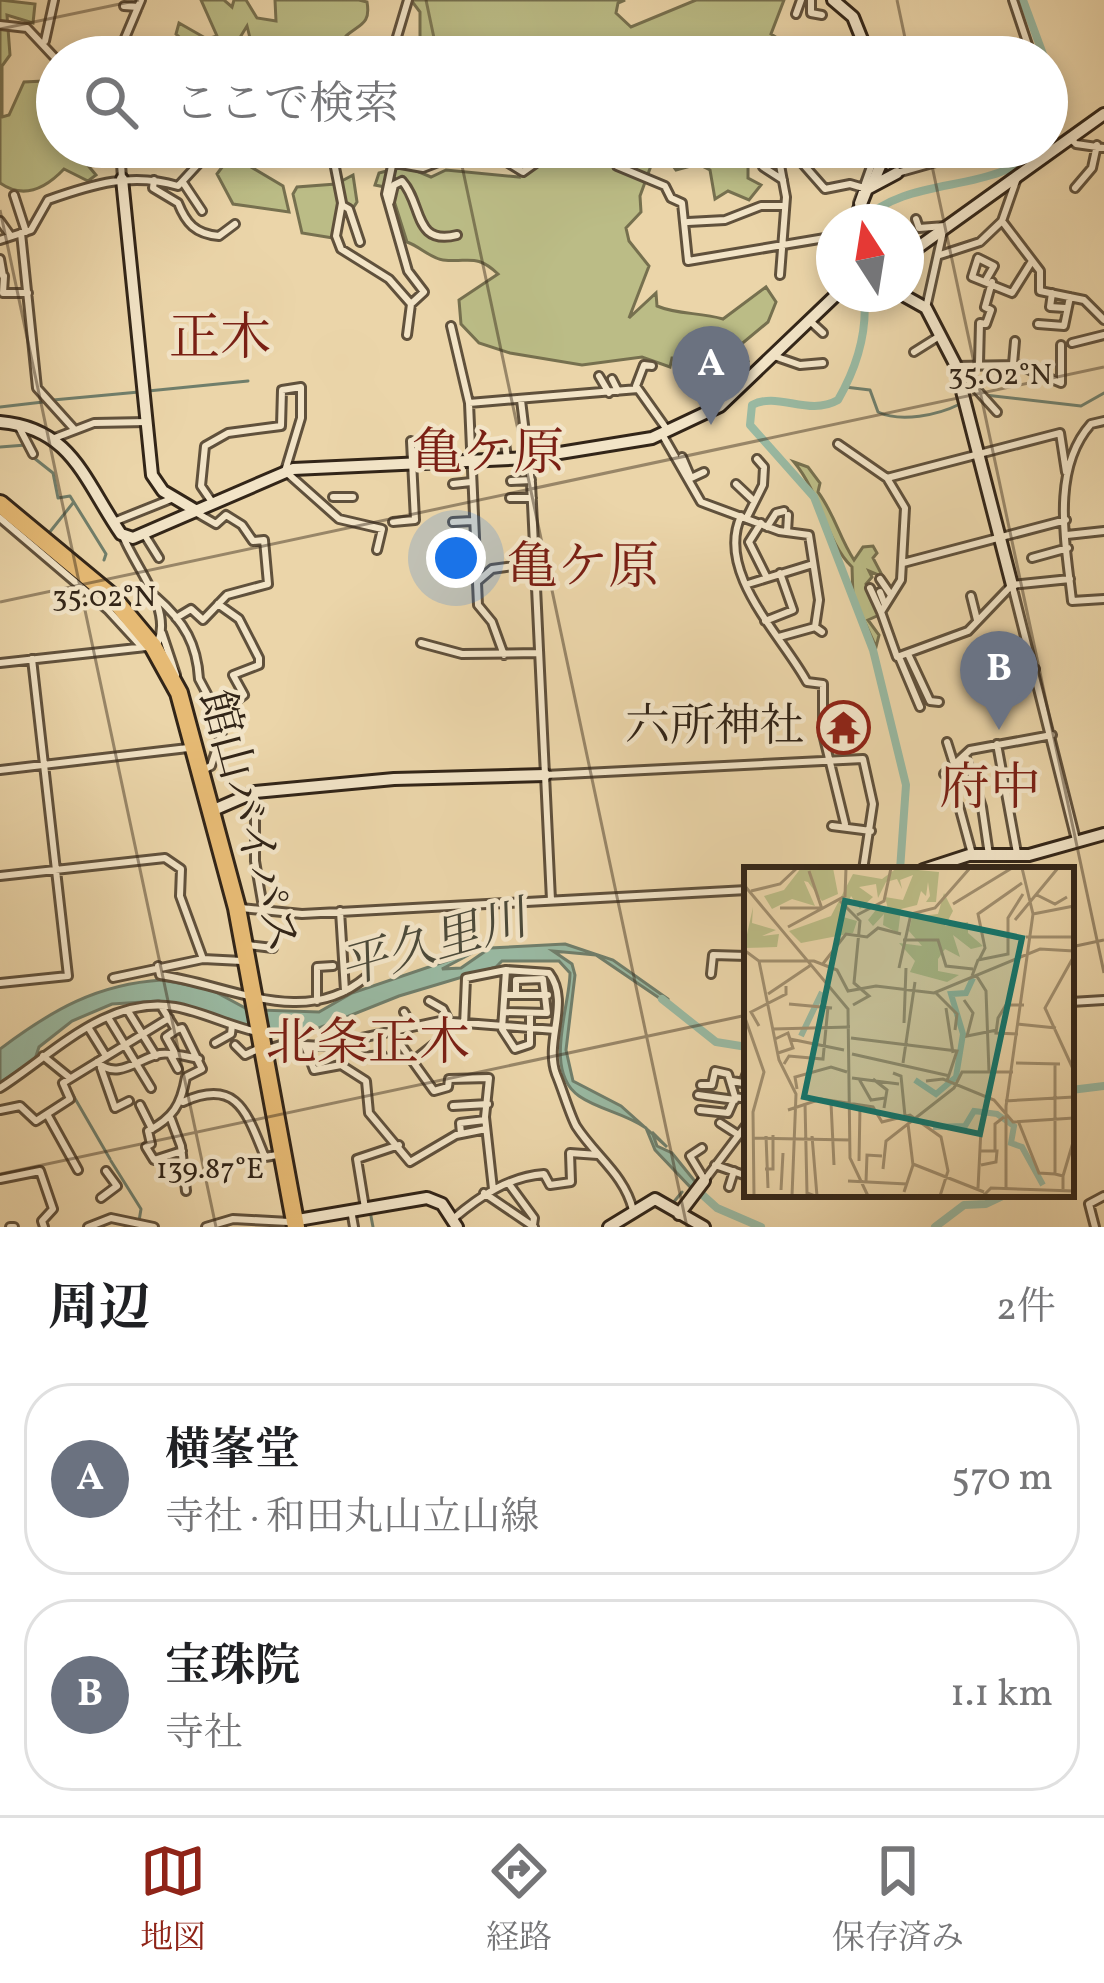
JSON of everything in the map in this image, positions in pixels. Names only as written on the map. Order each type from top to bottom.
[{"type":"highway","name":"館山バイパス","points":[[0,511],[104,590],[151,643],[178,693],[203,770],[244,953]]},
{"type":"highway","name":"館山バイパス","points":[[151,643],[192,748],[238,908],[293,1224]]},
{"type":"highway","name":"館山バイパス","points":[[259,1037],[293,1224]]},
{"type":"street","points":[[46,36],[53,0]]},
{"type":"street","points":[[397,36],[408,0]]},
{"type":"street","points":[[796,14],[801,0]]},
{"type":"street","points":[[812,0],[811,13],[822,15]]},
{"type":"street","points":[[833,0],[853,17],[861,36]]},
{"type":"street","points":[[1012,0],[1025,36]]},
{"type":"street","points":[[124,6],[139,3]]},
{"type":"street","points":[[125,36],[139,3]]},
{"type":"street","points":[[0,25],[28,28],[38,36]]},
{"type":"street","points":[[1075,188],[1092,168],[1100,146],[1076,144],[1070,138],[1104,114]]},
{"type":"street","points":[[122,168],[154,481],[208,522],[226,515],[253,541],[264,540],[266,548],[267,586],[241,588],[202,620],[191,609],[176,618]]},
{"type":"street","points":[[184,184],[197,168]]},
{"type":"street","points":[[334,168],[342,206],[336,236],[341,250],[385,276],[411,304]]},
{"type":"street","points":[[392,168],[385,184],[408,271],[424,292],[411,304],[407,335]]},
{"type":"street","points":[[622,168],[665,186],[670,198],[682,203],[688,261],[766,244],[786,246],[816,240]]},
{"type":"street","points":[[764,168],[784,181]]},
{"type":"street","points":[[780,274],[786,246],[781,168]]},
{"type":"street","points":[[805,168],[825,189],[867,187],[915,168]]},
{"type":"street","points":[[858,204],[875,168]]},
{"type":"street","points":[[924,244],[1030,168]]},
{"type":"street","points":[[940,255],[980,242],[1002,221],[1017,178]]},
{"type":"street","points":[[154,180],[153,188],[178,203],[182,217],[196,230],[219,236],[235,224]]},
{"type":"street","points":[[0,240],[23,233],[48,200],[97,181],[184,184],[202,211]]},
{"type":"street","points":[[390,202],[394,184],[402,181],[427,232],[444,238],[458,236]]},
{"type":"street","points":[[14,195],[23,233],[37,388],[74,430]]},
{"type":"street","points":[[342,206],[350,208],[360,242]]},
{"type":"street","points":[[686,222],[725,220],[761,206],[782,206]]},
{"type":"street","points":[[0,221],[10,235]]},
{"type":"street","points":[[1002,221],[1042,275],[1040,291],[1084,300],[1104,320]]},
{"type":"street","points":[[924,227],[945,229]]},
{"type":"street","points":[[945,229],[926,308],[956,367],[1076,840]]},
{"type":"street","points":[[0,260],[3,293],[28,293]]},
{"type":"street","points":[[979,363],[980,323],[986,324],[991,310],[985,307],[989,281],[1014,292],[1032,261]]},
{"type":"street","points":[[1052,293],[1050,307],[1065,308]]},
{"type":"street","points":[[1038,324],[1064,326],[1070,297]]},
{"type":"street","points":[[123,536],[144,534],[285,471],[529,458],[665,432],[717,408],[816,312]]},
{"type":"street","points":[[807,319],[823,332]]},
{"type":"street","points":[[451,326],[469,403],[479,608],[492,622],[504,655]]},
{"type":"street","points":[[914,352],[941,335]]},
{"type":"street","points":[[1072,343],[1104,335]]},
{"type":"street","points":[[1012,364],[1015,341]]},
{"type":"street","points":[[956,367],[1012,364],[1061,383],[1061,345]]},
{"type":"street","points":[[771,355],[800,365],[823,363]]},
{"type":"street","points":[[652,366],[644,365],[638,389],[700,502],[809,536],[819,629],[779,637]]},
{"type":"street","points":[[956,367],[997,412]]},
{"type":"street","points":[[691,368],[717,408]]},
{"type":"street","points":[[599,376],[614,392]]},
{"type":"street","points":[[612,379],[614,392]]},
{"type":"street","points":[[212,502],[201,486],[206,445],[228,433],[281,426],[282,390],[301,387],[298,436],[285,471]]},
{"type":"street","points":[[469,403],[638,389]]},
{"type":"street","points":[[521,400],[531,480],[551,900]]},
{"type":"street","points":[[1066,472],[1079,438],[1095,420],[1104,421]]},
{"type":"street","points":[[0,422],[38,427],[77,464],[153,594],[176,618],[202,665],[196,672],[218,714],[222,741],[212,766],[203,770]]},
{"type":"street","points":[[52,439],[94,423],[147,422]]},
{"type":"street","points":[[19,423],[33,454]]},
{"type":"street","points":[[887,478],[1060,433],[1073,602],[1104,598]]},
{"type":"street","points":[[393,522],[415,520],[411,441]]},
{"type":"street","points":[[505,442],[508,459]]},
{"type":"street","points":[[838,444],[887,478],[905,508],[902,580],[883,609]]},
{"type":"street","points":[[682,457],[688,480]]},
{"type":"street","points":[[758,459],[764,466],[763,482],[734,536],[765,621],[807,682],[823,684],[823,734],[833,761],[844,824]]},
{"type":"street","points":[[285,471],[339,519],[382,529],[377,550]]},
{"type":"street","points":[[688,480],[704,472]]},
{"type":"street","points":[[511,481],[531,480]]},
{"type":"street","points":[[453,484],[471,482]]},
{"type":"street","points":[[736,484],[754,501]]},
{"type":"street","points":[[113,522],[173,496]]},
{"type":"street","points":[[333,497],[352,496]]},
{"type":"street","points":[[510,499],[532,498]]},
{"type":"street","points":[[766,578],[750,545],[751,531],[776,513],[786,513],[788,532]]},
{"type":"street","points":[[903,562],[1066,520]]},
{"type":"street","points":[[453,522],[472,521]]},
{"type":"street","points":[[1067,536],[1104,531]]},
{"type":"street","points":[[144,534],[159,558]]},
{"type":"street","points":[[1032,558],[1068,548]]},
{"type":"street","points":[[463,571],[477,576],[535,562]]},
{"type":"street","points":[[748,584],[814,563]]},
{"type":"street","points":[[765,621],[793,610],[780,573]]},
{"type":"street","points":[[880,579],[891,595]]},
{"type":"street","points":[[904,655],[968,631],[1012,585],[1070,579]]},
{"type":"street","points":[[870,588],[931,700],[939,702]]},
{"type":"street","points":[[880,592],[883,609]]},
{"type":"street","points":[[0,662],[151,643],[153,594]]},
{"type":"street","points":[[971,596],[977,620]]},
{"type":"street","points":[[218,604],[238,619],[260,658],[259,664],[233,675],[244,695],[218,714]]},
{"type":"street","points":[[421,643],[461,655],[539,653]]},
{"type":"street","points":[[904,655],[920,707]]},
{"type":"street","points":[[0,983],[68,976],[32,658]]},
{"type":"street","points":[[1013,675],[1035,669]]},
{"type":"street","points":[[944,775],[953,761],[965,755],[1052,735]]},
{"type":"street","points":[[946,742],[953,761]]},
{"type":"street","points":[[997,744],[1018,857]]},
{"type":"street","points":[[0,770],[192,748]]},
{"type":"street","points":[[965,755],[982,807],[989,855]]},
{"type":"street","points":[[211,812],[255,792],[394,779],[862,759],[867,768],[871,831],[864,867]]},
{"type":"street","points":[[255,792],[255,861],[263,908]]},
{"type":"street","points":[[959,806],[979,867]]},
{"type":"street","points":[[832,826],[871,831]]},
{"type":"street","points":[[932,867],[973,854],[1018,857],[1104,834]]},
{"type":"street","points":[[0,876],[165,858],[181,869],[180,896],[203,959]]},
{"type":"street","points":[[238,908],[302,914],[744,890]]},
{"type":"street","points":[[340,911],[345,991]]},
{"type":"street","points":[[113,978],[273,948]]},
{"type":"street","points":[[710,974],[712,956],[744,956]]},
{"type":"street","points":[[158,966],[160,975],[196,979],[252,998],[316,1001],[366,977]]},
{"type":"street","points":[[316,1001],[317,967],[333,966]]},
{"type":"street","points":[[506,970],[502,1029],[515,1049],[530,1044],[530,1013]]},
{"type":"street","points":[[464,1026],[466,978],[506,970],[550,973],[559,991],[555,1070],[572,1119],[626,1183],[634,1213]]},
{"type":"street","points":[[504,1012],[548,1013],[543,980],[520,979],[516,995]]},
{"type":"street","points":[[505,995],[548,995]]},
{"type":"street","points":[[1074,1002],[1104,1000]]},
{"type":"street","points":[[429,1001],[443,1009],[450,1023]]},
{"type":"street","points":[[0,1088],[88,1027],[128,1011],[161,1006],[259,1037],[305,1046],[412,1025],[555,1030]]},
{"type":"street","points":[[161,1006],[176,1030]]},
{"type":"street","points":[[128,1011],[156,1056]]},
{"type":"street","points":[[404,1012],[412,1025]]},
{"type":"street","points":[[109,1018],[151,1088]]},
{"type":"street","points":[[67,1080],[99,1065],[169,1018]]},
{"type":"street","points":[[215,1043],[231,1034],[232,1025]]},
{"type":"street","points":[[88,1027],[106,1056]]},
{"type":"street","points":[[178,1069],[166,1037],[182,1028],[202,1070],[185,1077],[180,1103],[171,1119],[152,1130],[146,1147],[154,1160],[182,1151]]},
{"type":"street","points":[[391,1031],[434,1091],[448,1087],[449,1079],[489,1078],[486,1125],[493,1189]]},
{"type":"street","points":[[235,1045],[245,1055],[259,1037]]},
{"type":"street","points":[[413,1061],[437,1042]]},
{"type":"street","points":[[305,1046],[314,1070],[340,1065],[367,1082],[369,1113],[410,1162],[486,1125]]},
{"type":"street","points":[[361,1058],[382,1055]]},
{"type":"street","points":[[99,1065],[138,1067],[156,1056],[199,1059]]},
{"type":"street","points":[[0,1114],[20,1106],[36,1121],[70,1099],[67,1080],[41,1058]]},
{"type":"street","points":[[99,1065],[115,1108],[130,1102]]},
{"type":"street","points":[[701,1085],[712,1085],[715,1071],[744,1082]]},
{"type":"street","points":[[700,1111],[728,1113],[735,1099],[733,1081]]},
{"type":"street","points":[[180,1103],[203,1093],[225,1095],[246,1112],[266,1157],[277,1155]]},
{"type":"street","points":[[698,1095],[744,1099]]},
{"type":"street","points":[[453,1106],[488,1104]]},
{"type":"street","points":[[140,1105],[152,1130]]},
{"type":"street","points":[[47,1114],[78,1170]]},
{"type":"street","points":[[171,1119],[182,1151],[186,1190]]},
{"type":"street","points":[[720,1123],[737,1134]]},
{"type":"street","points":[[676,1219],[744,1127]]},
{"type":"street","points":[[365,1208],[358,1159],[399,1145]]},
{"type":"street","points":[[702,1148],[690,1156],[704,1180]]},
{"type":"street","points":[[206,1227],[232,1220],[293,1224],[427,1198],[455,1223],[484,1193],[543,1174],[550,1185],[571,1182],[570,1154],[598,1155]]},
{"type":"street","points":[[716,1165],[744,1174]]},
{"type":"street","points":[[100,1198],[117,1186],[106,1171]]},
{"type":"street","points":[[729,1186],[734,1171]]},
{"type":"street","points":[[0,1180],[40,1172],[53,1209],[42,1221],[44,1227]]},
{"type":"street","points":[[509,1184],[532,1215],[534,1227]]},
{"type":"street","points":[[484,1193],[534,1227]]},
{"type":"street","points":[[1095,1227],[1089,1204],[1104,1196]]},
{"type":"street","points":[[609,1227],[656,1199],[676,1219],[704,1227]]},
{"type":"street","points":[[350,1210],[354,1227]]},
{"type":"street","points":[[88,1227],[108,1218],[154,1227]]},
{"type":"shaded area","points":[[0,0],[35,4],[33,23],[7,15],[10,55],[2,66],[2,117],[9,115],[24,82],[36,81],[36,168],[90,168],[96,175],[88,181],[64,169],[50,182],[26,191],[0,183]]},
{"type":"shaded area","points":[[201,0],[224,0],[232,7],[234,0],[246,0],[257,18],[276,21],[275,0],[367,2],[363,23],[346,36],[250,36],[247,26],[241,36],[217,36]]},
{"type":"shaded area","points":[[411,0],[625,0],[618,3],[616,13],[631,27],[696,0],[784,0],[774,36],[420,36],[420,12]]},
{"type":"shaded area","points":[[179,23],[202,36],[178,36]]},
{"type":"shaded area","points":[[221,168],[253,168],[283,186],[289,212],[233,204],[217,174]]},
{"type":"shaded area","points":[[398,168],[431,177],[446,170],[519,177],[517,168],[650,168],[640,196],[641,212],[626,228],[629,241],[649,266],[629,318],[656,293],[657,306],[723,319],[766,287],[776,302],[768,322],[739,346],[748,361],[722,372],[713,359],[672,358],[670,367],[642,357],[582,365],[479,343],[461,324],[459,300],[498,274],[478,261],[439,259],[407,242],[390,188],[375,185],[379,173]]},
{"type":"shaded area","points":[[706,168],[748,168],[748,178],[761,185],[749,200],[728,191],[715,199]]},
{"type":"shaded area","points":[[353,175],[357,202],[353,208],[340,206],[333,238],[302,233],[293,194],[297,187],[336,184]]},
{"type":"shaded area","points":[[794,462],[808,467],[820,483],[818,492],[854,560],[863,547],[873,546],[877,553],[873,558],[883,577],[869,571],[872,577],[866,584],[879,615],[868,620],[879,635],[876,647],[853,597],[852,567]]},
{"type":"shaded area","points":[[565,944],[613,960],[668,999],[668,1004],[596,955],[553,951],[572,964],[575,975],[566,1050],[573,1081],[621,1106],[645,1127],[587,1101],[568,1085],[560,1055],[570,973],[559,961],[502,961],[314,1030],[264,1030],[260,1010],[319,1012],[352,993],[476,951],[442,969],[461,968],[490,948]]},
{"type":"shaded area","points":[[162,980],[210,989],[247,1009],[251,1028],[159,1001],[112,1004],[72,1021],[39,1047],[35,1059],[0,1083],[0,1049],[38,1022],[96,993]]},
{"type":"shaded area","points":[[646,1128],[657,1146],[672,1153],[698,1185],[694,1191],[655,1150]]},
{"type":"waterway","name":"平久里川","points":[[1023,0],[1036,36]]},
{"type":"waterway","points":[[887,204],[1008,168]]},
{"type":"waterway","name":"平久里川","points":[[864,312],[860,349],[838,400],[816,406],[762,401],[752,405],[750,425],[814,497],[873,650],[906,785],[900,867]]},
{"type":"waterway","points":[[148,391],[248,381]]},
{"type":"waterway","points":[[845,387],[870,390],[878,412],[897,417],[930,414],[960,404]]},
{"type":"waterway","points":[[53,400],[139,392]]},
{"type":"waterway","points":[[985,395],[1081,406],[1104,393]]},
{"type":"waterway","points":[[0,407],[43,402]]},
{"type":"waterway","points":[[0,447],[26,445]]},
{"type":"waterway","points":[[29,454],[53,473],[58,498],[70,496],[106,554],[104,560]]},
{"type":"waterway","points":[[49,533],[73,503]]},
{"type":"waterway","name":"平久里川","points":[[662,999],[716,1042],[744,1047]]},
{"type":"waterway","points":[[66,1083],[110,1159]]},
{"type":"waterway","points":[[1074,1090],[1104,1086]]},
{"type":"waterway","points":[[111,1161],[141,1209],[138,1227]]},
{"type":"waterway","points":[[696,1189],[717,1208],[761,1227]]},
{"type":"waterway","points":[[672,1204],[682,1192]]},
{"type":"waterway","points":[[935,1227],[964,1205],[986,1204],[1001,1197]]},
{"type":"waterway","points":[[370,1211],[373,1227]]},
{"type":"place","name":"横峯堂","points":[[711,425]]},
{"type":"place","name":"六所神社","points":[[844,728]]},
{"type":"place","name":"宝珠院","points":[[999,730]]},
{"type":"district","name":"正木","points":[[220,340]]},
{"type":"district","name":"亀ケ原","points":[[488,455]]},
{"type":"district","name":"亀ケ原","points":[[583,569]]},
{"type":"district","name":"府中","points":[[990,790]]},
{"type":"district","name":"北条正木","points":[[368,1045]]}]
